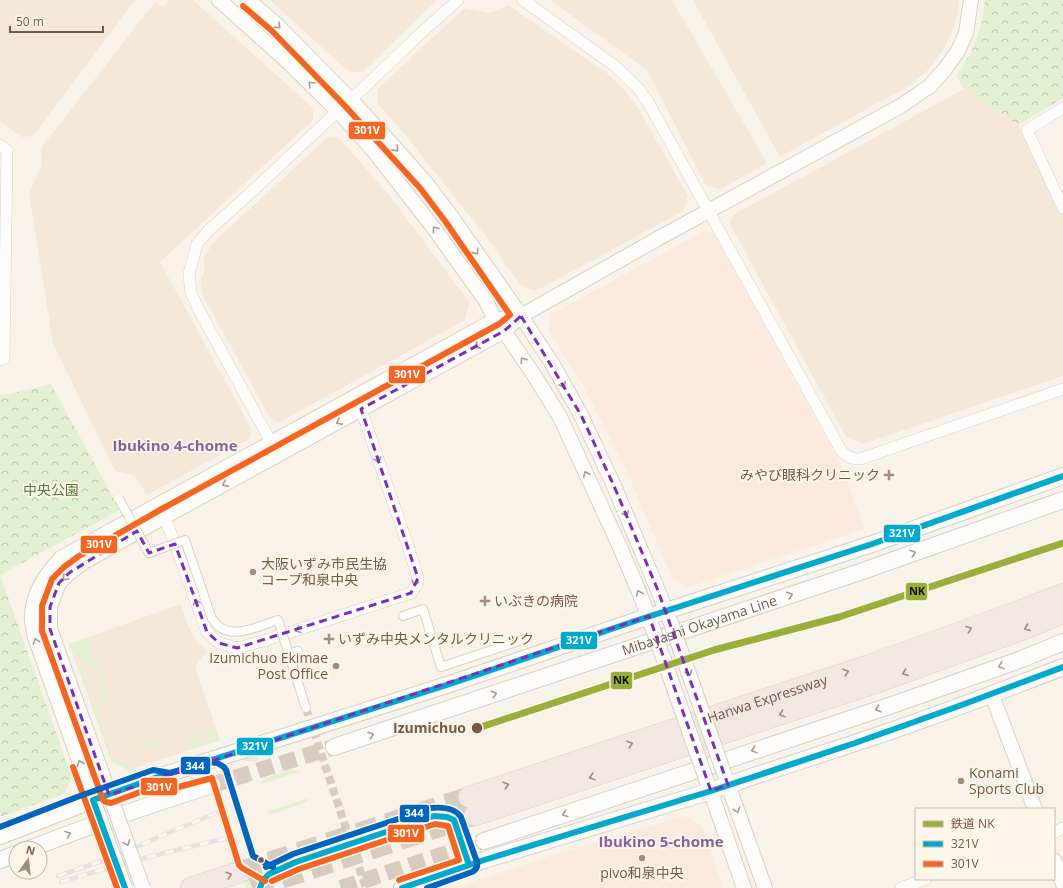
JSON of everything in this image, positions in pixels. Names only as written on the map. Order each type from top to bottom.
[{"type":"highway","name":"Hanwa Expressway","points":[[1063,594],[1014,614],[472,806],[878,682],[1013,633],[1063,613]]},
{"type":"highway","points":[[191,888],[240,872]]},
{"type":"main road","name":"Mibayashi Okayama Line","points":[[0,836],[112,801],[123,789],[155,778],[453,683],[651,623],[1063,476]]},
{"type":"main road","name":"Mibayashi Okayama Line","points":[[334,747],[860,572],[1063,500]]},
{"type":"main road","points":[[484,841],[898,703],[1022,659],[1063,642]]},
{"type":"main road","points":[[402,888],[726,779],[855,743],[992,695],[1063,668]]},
{"type":"main road","points":[[48,842],[166,799],[212,785]]},
{"type":"street","points":[[219,0],[287,61],[338,111],[373,150],[436,231],[486,300],[495,320],[534,374],[560,417],[619,545],[651,623],[744,888]]},
{"type":"street","points":[[248,0],[276,24],[351,100],[426,184],[451,216],[521,316],[552,365],[581,415],[614,486],[668,617],[765,888]]},
{"type":"street","points":[[351,100],[458,0]]},
{"type":"street","points":[[524,0],[615,66],[638,88],[648,102],[842,452],[849,458],[860,459],[1063,389]]},
{"type":"street","points":[[143,888],[50,628],[50,607],[60,583],[69,573],[84,562],[164,517],[504,332],[521,316],[659,238],[899,107],[930,86],[958,51],[966,33],[971,0]]},
{"type":"street","points":[[1063,108],[1027,130],[1063,208]]},
{"type":"street","points":[[271,442],[200,312],[191,293],[189,274],[198,244],[209,230],[338,111]]},
{"type":"street","points":[[0,145],[8,150],[3,223],[2,318],[4,359],[0,360]]},
{"type":"street","points":[[125,888],[35,637],[32,618],[34,603],[38,588],[48,572],[61,558],[495,320],[521,316]]},
{"type":"street","points":[[164,517],[207,632],[218,643],[237,648],[411,593],[416,586],[418,578],[361,410]]},
{"type":"street","points":[[120,499],[149,553],[185,540],[212,619],[221,628],[230,632],[242,632],[278,620],[306,708]]},
{"type":"street","points":[[403,616],[423,609],[441,667],[528,638]]},
{"type":"street","points":[[289,653],[298,650]]},
{"type":"street","points":[[992,695],[1035,808]]},
{"type":"street","points":[[1055,863],[1063,884]]},
{"type":"street","points":[[901,888],[923,880]]},
{"type":"highlighted area","points":[[521,316],[581,415],[614,486],[657,588],[728,785],[711,791],[649,616],[109,795],[50,629],[50,607],[59,583],[69,573],[137,531],[149,553],[175,544],[207,632],[219,643],[237,648],[411,593],[418,578],[361,409],[504,331]]},
{"type":"shaded area","points":[[0,0],[135,0],[33,136],[21,137],[0,121]]},
{"type":"shaded area","points":[[169,0],[193,0],[313,108],[313,120],[160,262],[252,430],[249,439],[147,495],[134,475],[115,471],[53,343],[29,194],[41,167],[41,148],[155,2],[163,7]]},
{"type":"shaded area","points":[[270,0],[437,0],[363,72],[349,72]]},
{"type":"shaded area","points":[[550,0],[672,0],[767,163],[721,189],[706,185],[647,70]]},
{"type":"shaded area","points":[[693,0],[959,0],[956,20],[951,34],[944,48],[926,72],[910,85],[780,157]]},
{"type":"shaded area","points":[[508,5],[607,73],[625,91],[638,108],[688,196],[683,211],[536,291],[522,287],[488,239],[402,131],[378,104],[378,88],[465,8],[487,13]]},
{"type":"shaded area","points":[[964,89],[1018,125],[1063,218],[1063,376],[863,444],[846,437],[730,224],[733,215]]},
{"type":"shaded area","points":[[337,136],[388,194],[469,302],[465,320],[280,422],[271,419],[205,300],[200,283],[205,270],[204,257],[214,242],[328,137]]},
{"type":"shaded area","points":[[704,231],[713,234],[843,469],[864,529],[689,587],[673,580],[627,472],[586,391],[548,329],[552,314]]},
{"type":"shaded area","points":[[181,604],[189,628],[195,639],[207,651],[195,667],[220,740],[129,770],[112,762],[69,644]]},
{"type":"shaded area","name":"pivo和泉中央","points":[[684,816],[702,825],[723,888],[454,888],[550,856]]},
{"type":"green space","points":[[985,0],[1063,0],[1063,98],[1018,125],[964,89],[956,76],[971,53],[982,23]]},
{"type":"green space","name":"中央公園","points":[[51,384],[120,510],[0,575],[0,396]]},
{"type":"green space","points":[[0,575],[72,778],[64,794],[0,817]]},
{"type":"green space","points":[[87,638],[90,645],[88,646],[94,662],[96,662],[117,730],[92,666],[74,656],[69,644]]},
{"type":"green space","points":[[81,676],[83,676],[114,759],[130,765],[131,769],[129,770],[112,762]]},
{"type":"green space","points":[[215,728],[220,740],[211,743],[206,731]]},
{"type":"green space","points":[[199,733],[204,745],[193,749],[188,737]]},
{"type":"green space","points":[[158,740],[159,743],[130,753],[129,750]]},
{"type":"green space","points":[[258,752],[260,754],[258,760],[256,761],[252,762],[243,760],[242,758]]},
{"type":"green space","points":[[293,769],[299,772],[261,784],[265,778]]},
{"type":"green space","points":[[217,789],[251,888],[246,888],[213,791]]},
{"type":"green space","points":[[309,798],[306,802],[273,814],[266,812]]},
{"type":"tunnel","points":[[306,708],[366,888]]},
{"type":"tunnel","points":[[212,785],[334,747]]},
{"type":"tunnel","points":[[240,872],[469,797]]},
{"type":"tunnel","points":[[252,888],[475,815]]},
{"type":"tunnel","points":[[341,888],[484,841]]},
{"type":"railway","points":[[58,876],[122,854],[219,812]]},
{"type":"railway","points":[[61,882],[124,863],[227,838]]},
{"type":"rail line","name":"NK","points":[[475,729],[714,650],[839,617],[1063,543]]},
{"type":"transit line","name":"301V","points":[[243,6],[271,30],[345,106],[420,188],[445,221],[510,315],[499,324],[79,556],[64,567],[52,579],[42,606],[42,631],[103,800],[111,803],[156,786],[171,789],[212,778],[239,865],[265,881]]},
{"type":"transit line","name":"321V","points":[[93,800],[155,778],[453,683],[635,621],[872,544],[1063,476]]},
{"type":"transit line","name":"321V","points":[[402,888],[484,860],[711,791],[855,743],[1063,667]]},
{"type":"transit line","name":"344","points":[[0,827],[77,797],[153,770],[170,773],[209,762],[217,763],[226,770],[253,856],[273,867]]},
{"type":"transit line","name":"301V","points":[[73,767],[117,888]]},
{"type":"transit line","name":"321V","points":[[93,800],[125,888]]},
{"type":"transit line","name":"344","points":[[266,867],[293,854],[431,808],[452,810],[461,817],[477,862],[477,867],[472,872],[427,888]]},
{"type":"transit line","name":"321V","points":[[260,888],[263,880],[269,874],[296,862],[434,816],[447,817],[454,820],[469,865]]},
{"type":"transit line","name":"301V","points":[[272,881],[299,869],[435,824],[448,826],[459,860],[399,880]]},
{"type":"place","name":"みやび眼科クリニック","points":[[889,475]]},
{"type":"place","name":"大阪いずみ市民生協 コープ和泉中央","points":[[253,572]]},
{"type":"place","name":"いぶきの病院","points":[[485,601]]},
{"type":"place","name":"いずみ中央メンタルクリニック","points":[[329,639]]},
{"type":"place","name":"Izumichuo Ekimae Post Office","points":[[336,666]]},
{"type":"place","name":"Izumichuo","points":[[477,728]]},
{"type":"place","name":"Konami Sports Club","points":[[961,781]]},
{"type":"place","name":"pivo和泉中央","points":[[642,858]]},
{"type":"district","name":"Ibukino 4-chome","points":[[175,446]]},
{"type":"district","name":"Ibukino 5-chome","points":[[661,842]]}]
